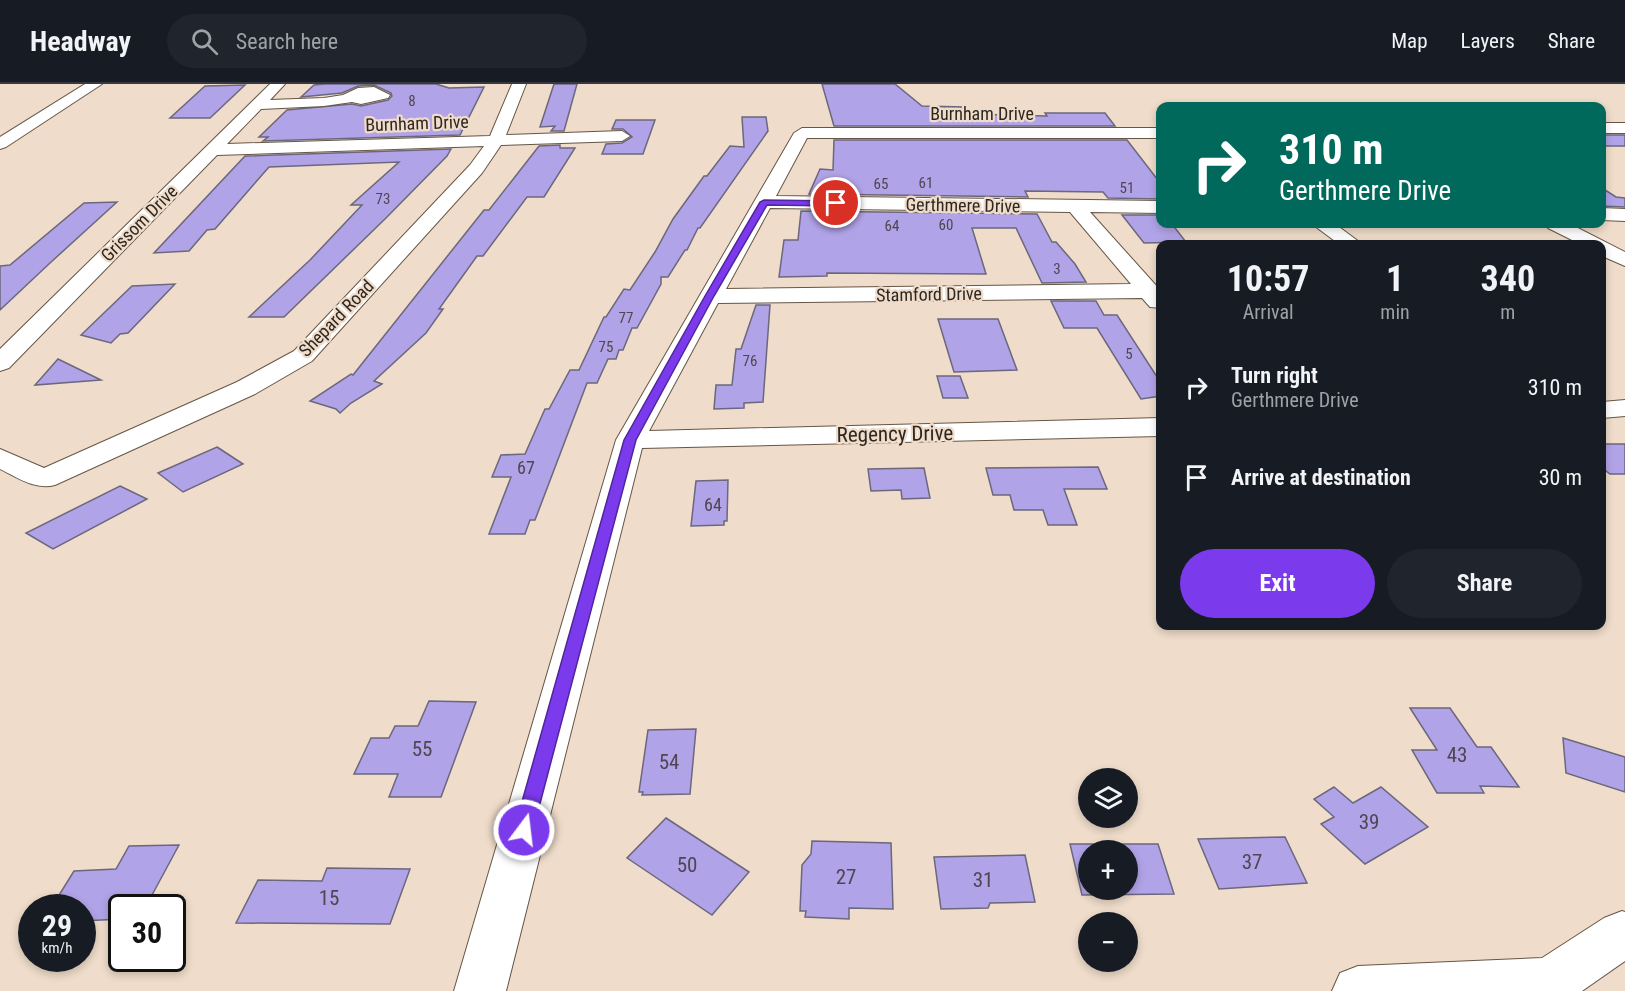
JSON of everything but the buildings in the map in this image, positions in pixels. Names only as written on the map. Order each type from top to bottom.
[{"type":"street","points":[[0,144],[95,84]]},
{"type":"street","name":"Grissom Drive","points":[[0,363],[278,84]]},
{"type":"street","name":"Shepard Road","points":[[0,458],[44,479],[246,388],[303,356],[476,169],[496,140],[519,84]]},
{"type":"street","points":[[257,105],[324,102],[350,98]]},
{"type":"street","points":[[1606,128],[1625,128]]},
{"type":"street","name":"Burnham Drive","points":[[764,202],[802,133],[1156,133]]},
{"type":"street","name":"Burnham Drive","points":[[212,150],[622,136]]},
{"type":"street","points":[[480,991],[630,440],[709,296],[764,202]]},
{"type":"street","name":"Gerthmere Drive","points":[[764,202],[1156,207]]},
{"type":"street","points":[[1075,206],[1155,299]]},
{"type":"street","points":[[1606,214],[1625,215]]},
{"type":"street","points":[[1328,228],[1346,240]]},
{"type":"street","points":[[1563,228],[1587,240]]},
{"type":"street","points":[[1606,250],[1625,260]]},
{"type":"street","name":"Stamford Drive","points":[[709,296],[1155,299]]},
{"type":"street","points":[[1606,410],[1625,408]]},
{"type":"street","name":"Regency Drive","points":[[630,440],[1156,428]]},
{"type":"street","points":[[1358,991],[1550,982],[1622,934]]},
{"type":"route","points":[[524,830],[630,440],[709,296],[764,202],[836,203]]}]
